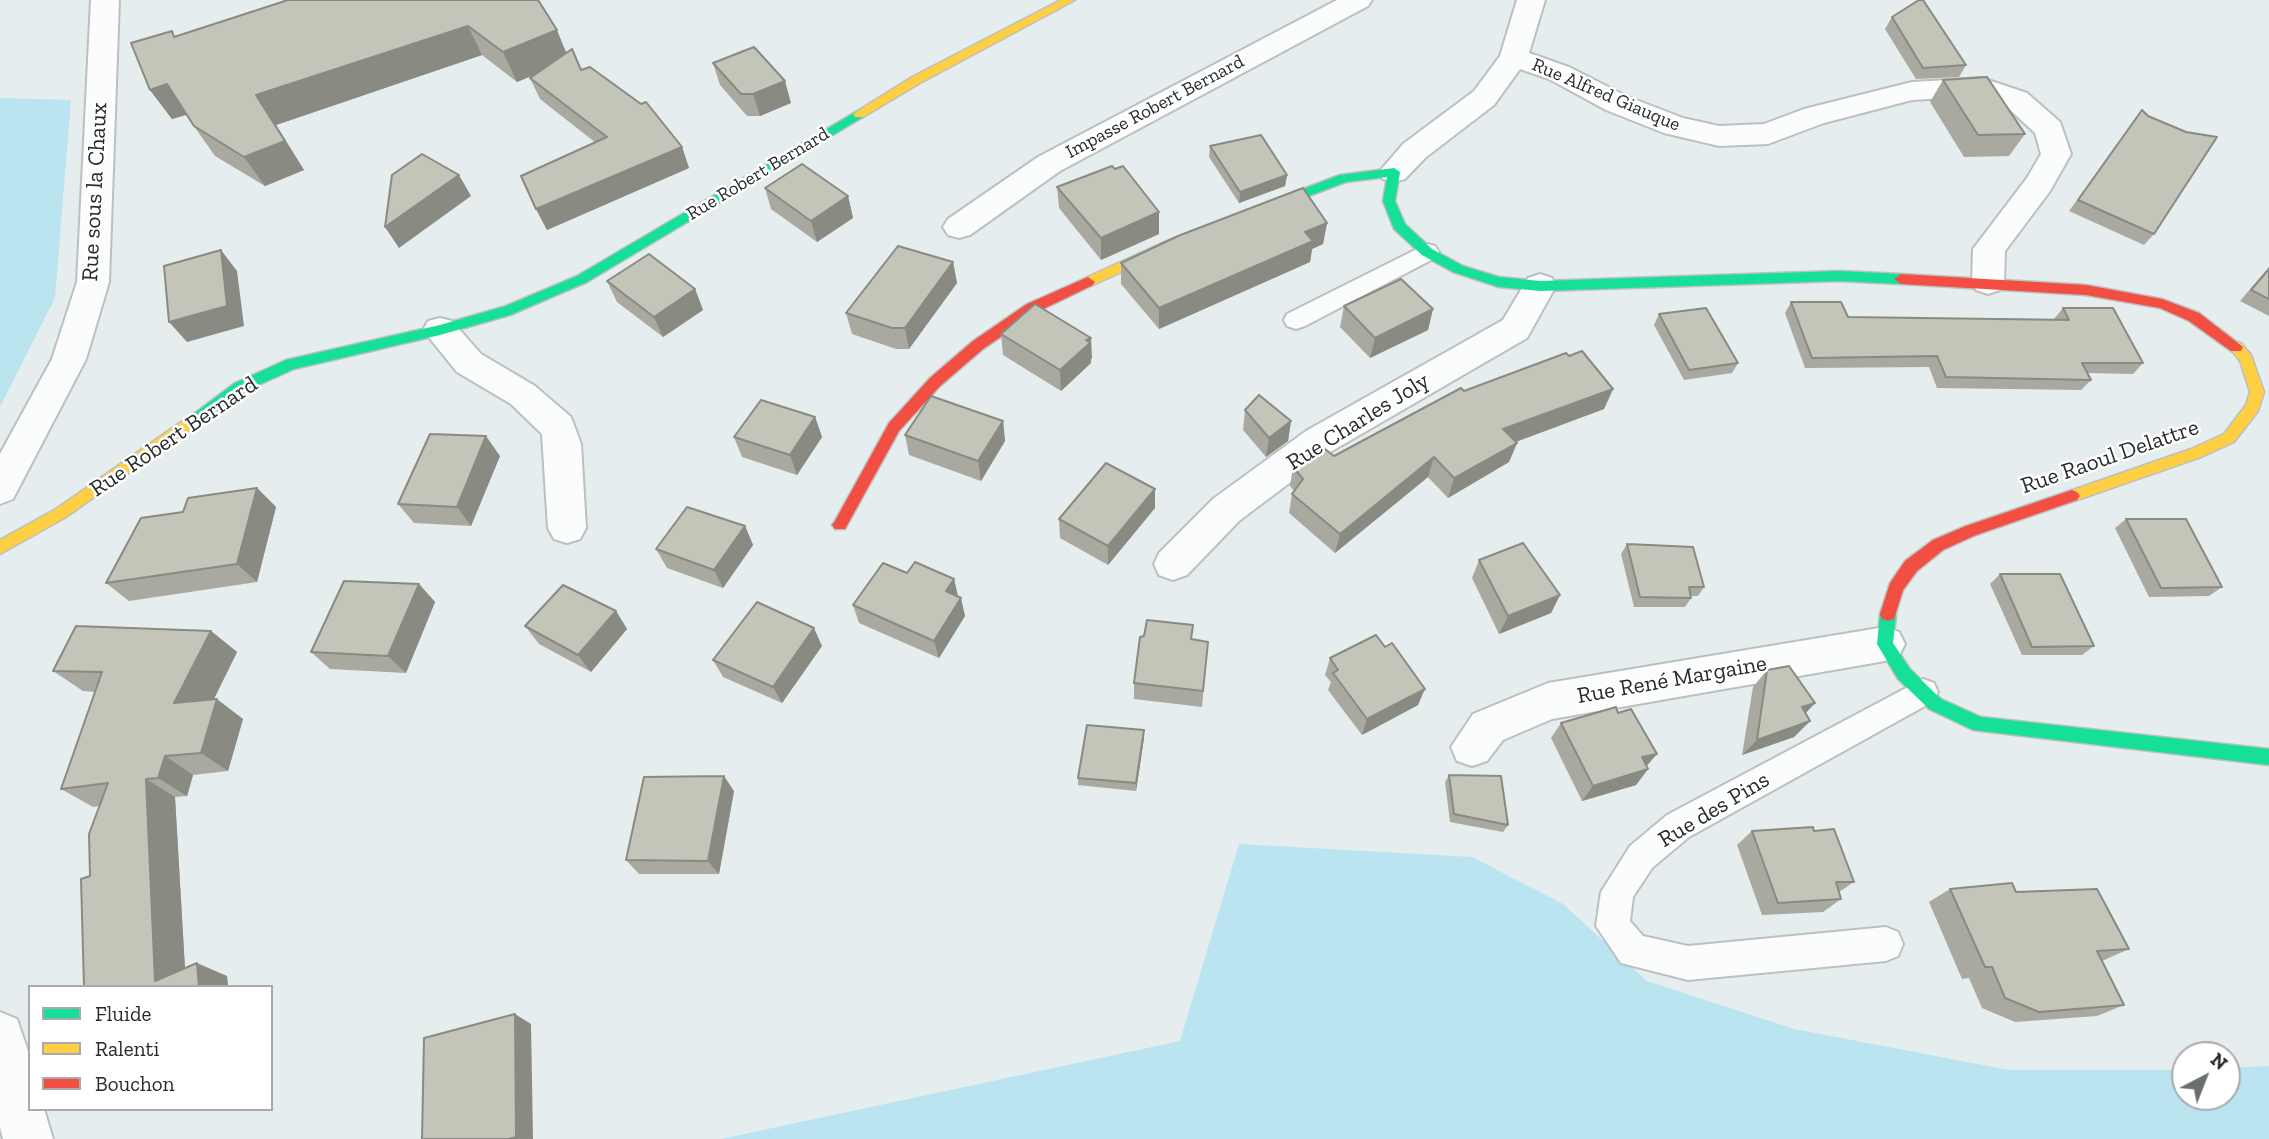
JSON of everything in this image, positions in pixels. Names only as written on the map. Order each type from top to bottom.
[{"type":"street","name":"Rue sous la Chaux","points":[[0,489],[69,359],[93,282],[105,0]]},
{"type":"street","name":"Rue Robert Bernard","points":[[0,548],[61,513],[240,387],[291,364],[440,330],[510,310],[582,279],[916,80],[1069,0]]},
{"type":"street","name":"Impasse Robert Bernard","points":[[959,226],[1049,164],[1358,0]]},
{"type":"street","points":[[1243,216],[1344,178],[1394,172],[1414,151],[1484,98],[1514,57],[1531,0]]},
{"type":"street","name":"Rue Alfred Giauque","points":[[1514,57],[1559,73],[1616,103],[1675,126],[1719,136],[1768,134],[1814,116],[1912,91],[1982,87],[2017,100],[2049,129],[2056,154],[2039,184],[1989,249],[1988,282]]},
{"type":"street","name":"Rue Raoul Delattre","points":[[1394,172],[1389,201],[1399,226],[1427,252],[1458,269],[1499,282],[1540,286],[1839,276],[1988,282],[2111,295],[2162,304],[2194,317],[2229,340],[2246,359],[2257,392],[2253,407],[2229,438],[2196,453],[1970,530],[1938,545],[1911,566],[1896,588],[1887,617],[1885,644]]},
{"type":"street","points":[[840,525],[894,427],[935,382],[978,345],[1032,308],[1180,240]]},
{"type":"street","name":"Rue Charles Joly","points":[[1173,564],[1226,510],[1319,441],[1516,329],[1540,286]]},
{"type":"street","points":[[440,330],[468,363],[523,395],[558,427],[563,444],[567,528]]},
{"type":"street","points":[[1885,644],[1904,674],[1935,704],[1979,725],[2269,757]]},
{"type":"street","name":"Rue René Margaine","points":[[1472,747],[1488,727],[1548,701],[1885,644]]},
{"type":"street","points":[[0,1035],[28,1139]]},
{"type":"lane","points":[[1296,320],[1427,252]]},
{"type":"lane","name":"Rue des Pins","points":[[1886,944],[1688,963],[1633,951],[1613,926],[1617,892],[1641,856],[1678,826],[1923,692]]},
{"type":"shaded area","points":[[0,98],[71,100],[55,298],[0,407]]},
{"type":"shaded area","points":[[1239,844],[1472,857],[1563,904],[1647,981],[1794,1029],[2009,1070],[2171,1070],[2171,1111],[2241,1111],[2241,1067],[2269,1066],[2269,1139],[721,1139],[1180,1041]]},
{"type":"building","points":[[288,0],[538,0],[557,30],[503,52],[468,26],[256,95],[285,141],[244,157],[194,126],[167,84],[150,90],[131,43],[172,31],[174,37]]},
{"type":"building","points":[[1923,0],[1966,65],[1923,68],[1892,17]]},
{"type":"building","points":[[754,47],[785,81],[753,94],[741,94],[713,63]]},
{"type":"building","points":[[572,49],[581,70],[590,67],[641,104],[646,102],[682,147],[536,209],[521,176],[607,137],[530,78]]},
{"type":"building","points":[[1987,77],[2025,134],[1978,135],[1943,80]]},
{"type":"building","points":[[2142,110],[2148,116],[2186,132],[2217,137],[2154,234],[2078,200]]},
{"type":"building","points":[[1261,135],[1287,175],[1240,192],[1210,146]]},
{"type":"building","points":[[422,154],[459,175],[385,227],[392,175]]},
{"type":"building","points":[[802,164],[848,196],[811,221],[765,188]]},
{"type":"building","points":[[1112,166],[1115,169],[1123,166],[1159,212],[1101,238],[1057,187]]},
{"type":"building","points":[[1303,188],[1327,223],[1305,232],[1313,241],[1159,308],[1121,263],[1178,236]]},
{"type":"building","points":[[898,246],[953,262],[905,328],[892,328],[846,313]]},
{"type":"building","points":[[221,250],[227,306],[169,322],[164,266]]},
{"type":"building","points":[[649,254],[695,289],[654,317],[607,281]]},
{"type":"building","points":[[2269,269],[2269,299],[2251,290]]},
{"type":"building","points":[[1401,279],[1433,309],[1375,338],[1344,306]]},
{"type":"building","points":[[1791,302],[1841,302],[1848,317],[2069,320],[2063,308],[2113,308],[2143,363],[2082,363],[2091,380],[1946,377],[1937,356],[1812,358]]},
{"type":"building","points":[[1035,304],[1091,338],[1086,340],[1090,343],[1060,370],[1001,334]]},
{"type":"building","points":[[1706,308],[1738,363],[1689,370],[1659,314]]},
{"type":"building","points":[[1582,351],[1613,389],[1503,429],[1517,443],[1454,478],[1434,457],[1340,534],[1292,494],[1303,479],[1293,467],[1321,446],[1334,456],[1461,388],[1464,391],[1566,353],[1569,356]]},
{"type":"building","points":[[1259,395],[1291,421],[1269,438],[1245,410]]},
{"type":"building","points":[[931,396],[1003,421],[978,461],[905,435]]},
{"type":"building","points":[[761,400],[815,417],[790,455],[734,437]]},
{"type":"building","points":[[430,434],[486,436],[457,507],[398,504]]},
{"type":"building","points":[[1106,463],[1155,489],[1108,546],[1059,519]]},
{"type":"building","points":[[257,488],[237,564],[106,583],[141,518],[183,512],[188,498]]},
{"type":"building","points":[[687,507],[745,526],[714,570],[656,549]]},
{"type":"building","points":[[2126,519],[2186,519],[2222,587],[2161,588]]},
{"type":"building","points":[[1523,543],[1560,595],[1508,616],[1479,560]]},
{"type":"building","points":[[1627,544],[1693,547],[1704,587],[1689,587],[1691,598],[1640,597]]},
{"type":"building","points":[[915,562],[954,579],[946,591],[961,598],[934,641],[853,605],[883,563],[907,573]]},
{"type":"building","points":[[2000,574],[2060,574],[2094,646],[2032,647]]},
{"type":"building","points":[[344,581],[419,584],[388,656],[311,652]]},
{"type":"building","points":[[563,585],[616,611],[578,655],[525,626]]},
{"type":"building","points":[[757,602],[814,628],[773,687],[713,660]]},
{"type":"building","points":[[1147,620],[1193,625],[1191,639],[1208,642],[1203,691],[1134,683],[1140,637],[1144,636]]},
{"type":"building","points":[[76,626],[211,631],[174,703],[217,699],[201,753],[165,756],[158,778],[146,779],[155,981],[197,963],[199,985],[84,985],[81,879],[90,876],[89,834],[108,783],[61,789],[102,672],[53,671]]},
{"type":"building","points":[[1376,635],[1385,647],[1392,643],[1425,689],[1367,719],[1333,673],[1338,670],[1330,658]]},
{"type":"building","points":[[1789,666],[1815,703],[1802,707],[1810,721],[1757,740],[1767,670]]},
{"type":"building","points":[[1616,707],[1618,713],[1631,709],[1657,754],[1642,757],[1648,769],[1593,786],[1561,723]]},
{"type":"building","points":[[1087,725],[1144,730],[1136,783],[1078,778]]},
{"type":"building","points":[[1449,775],[1501,776],[1508,825],[1454,814]]},
{"type":"building","points":[[724,776],[708,861],[626,860],[644,777]]},
{"type":"building","points":[[1813,827],[1814,831],[1834,829],[1854,882],[1836,882],[1841,899],[1778,903],[1752,831]]},
{"type":"building","points":[[2012,883],[2016,892],[2097,889],[2129,949],[2097,951],[2124,1005],[2039,1012],[2005,998],[1992,967],[1985,967],[1950,889]]},
{"type":"building","points":[[515,1014],[516,1137],[422,1139],[424,1038]]},
{"type":"traffic: fast","points":[[194,419],[240,387],[291,364],[440,330],[510,310],[582,279],[859,114]]},
{"type":"traffic: fast","points":[[1258,211],[1344,178],[1394,172],[1389,201],[1399,226],[1427,252],[1458,269],[1499,282],[1540,286],[1839,276],[1901,279]]},
{"type":"traffic: fast","points":[[1888,614],[1885,644],[1904,674],[1935,704],[1979,725],[2269,757]]},
{"type":"traffic: slow","points":[[859,114],[916,80],[1069,0]]},
{"type":"traffic: slow","points":[[1088,282],[1169,245]]},
{"type":"traffic: slow","points":[[2072,496],[2196,453],[2229,438],[2253,407],[2257,392],[2246,359],[2236,347]]},
{"type":"traffic: slow","points":[[0,548],[61,513],[194,419]]},
{"type":"traffic: jam","points":[[1901,279],[2086,290],[2162,304],[2194,317],[2236,347]]},
{"type":"traffic: jam","points":[[840,525],[894,427],[935,382],[978,345],[1032,308],[1088,282]]},
{"type":"traffic: jam","points":[[1888,614],[1896,588],[1911,566],[1938,545],[1971,530],[2072,496]]}]
